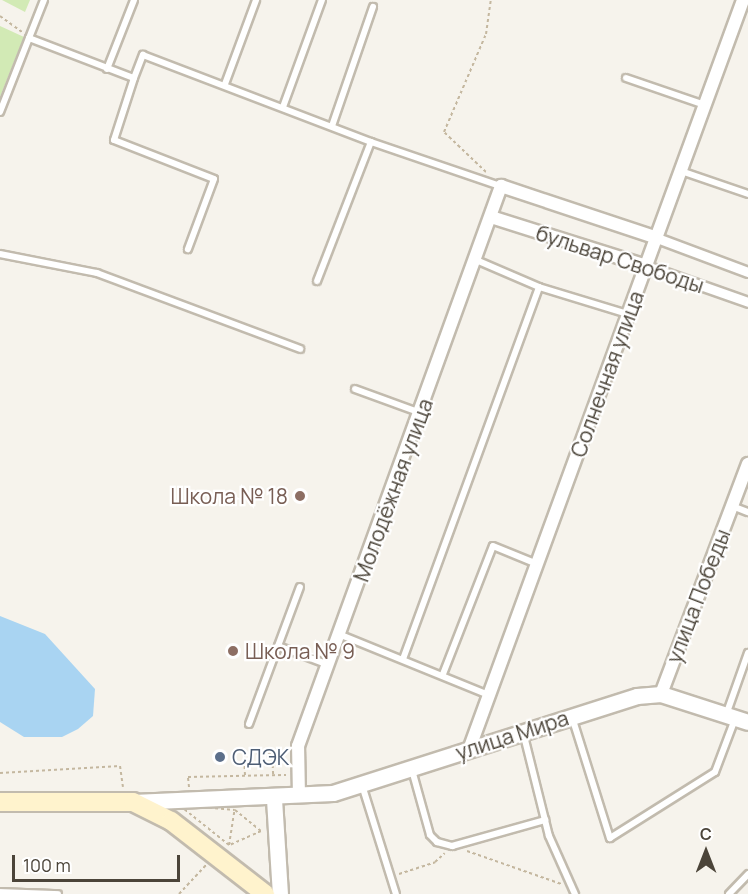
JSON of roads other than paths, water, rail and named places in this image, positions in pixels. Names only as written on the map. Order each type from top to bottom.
[{"type":"main road","points":[[0,802],[129,797],[222,850],[265,894]]},
{"type":"street","name":"Солнечная улица","points":[[470,747],[743,0]]},
{"type":"street","name":"Молодёжная улица","points":[[299,796],[298,746],[341,635],[501,186]]},
{"type":"street","name":"бульвар Свободы","points":[[501,186],[657,238],[748,272]]},
{"type":"street","name":"бульвар Свободы","points":[[491,217],[646,266],[748,302]]},
{"type":"street","name":"улица Победы","points":[[661,694],[748,464]]},
{"type":"street","name":"улица Мира","points":[[129,797],[274,799],[362,785],[470,747],[572,716],[661,694]]},
{"type":"street","points":[[661,694],[736,719]]},
{"type":"street","points":[[274,799],[280,894]]},
{"type":"lane","points":[[0,112],[44,0]]},
{"type":"lane","points":[[107,69],[134,0]]},
{"type":"lane","points":[[225,84],[256,0]]},
{"type":"lane","points":[[283,107],[322,0]]},
{"type":"lane","points":[[332,126],[373,7]]},
{"type":"lane","points":[[29,38],[134,78]]},
{"type":"lane","points":[[188,249],[213,179],[114,140],[143,55],[225,84],[371,142],[501,186]]},
{"type":"lane","points":[[626,78],[705,105]]},
{"type":"lane","points":[[317,281],[371,142]]},
{"type":"lane","points":[[681,171],[748,194]]},
{"type":"lane","points":[[0,254],[97,273],[300,349]]},
{"type":"lane","points":[[476,260],[539,287],[628,315]]},
{"type":"lane","points":[[403,659],[539,287]]},
{"type":"lane","points":[[355,389],[421,413]]},
{"type":"lane","points":[[732,506],[748,512]]},
{"type":"lane","points":[[443,675],[493,546],[537,565]]},
{"type":"lane","points":[[249,724],[300,587]]},
{"type":"lane","points":[[341,635],[489,695]]},
{"type":"lane","points":[[278,646],[330,665]]},
{"type":"lane","points":[[572,716],[610,838],[715,772],[736,719],[748,653]]},
{"type":"lane","points":[[523,731],[545,820],[574,891]]},
{"type":"lane","points":[[412,769],[430,835],[452,846],[545,820]]},
{"type":"lane","points":[[362,785],[396,894]]},
{"type":"lane","points":[[729,894],[748,874]]},
{"type":"lane","points":[[0,892],[58,894]]},
{"type":"water","points":[[0,616],[45,634],[95,689],[93,716],[78,729],[62,737],[24,737],[0,722]]},
{"type":"place","name":"Школа № 18","points":[[300,496]]},
{"type":"place","name":"Школа № 9","points":[[233,651]]},
{"type":"place","name":"СДЭК","points":[[220,757]]}]
